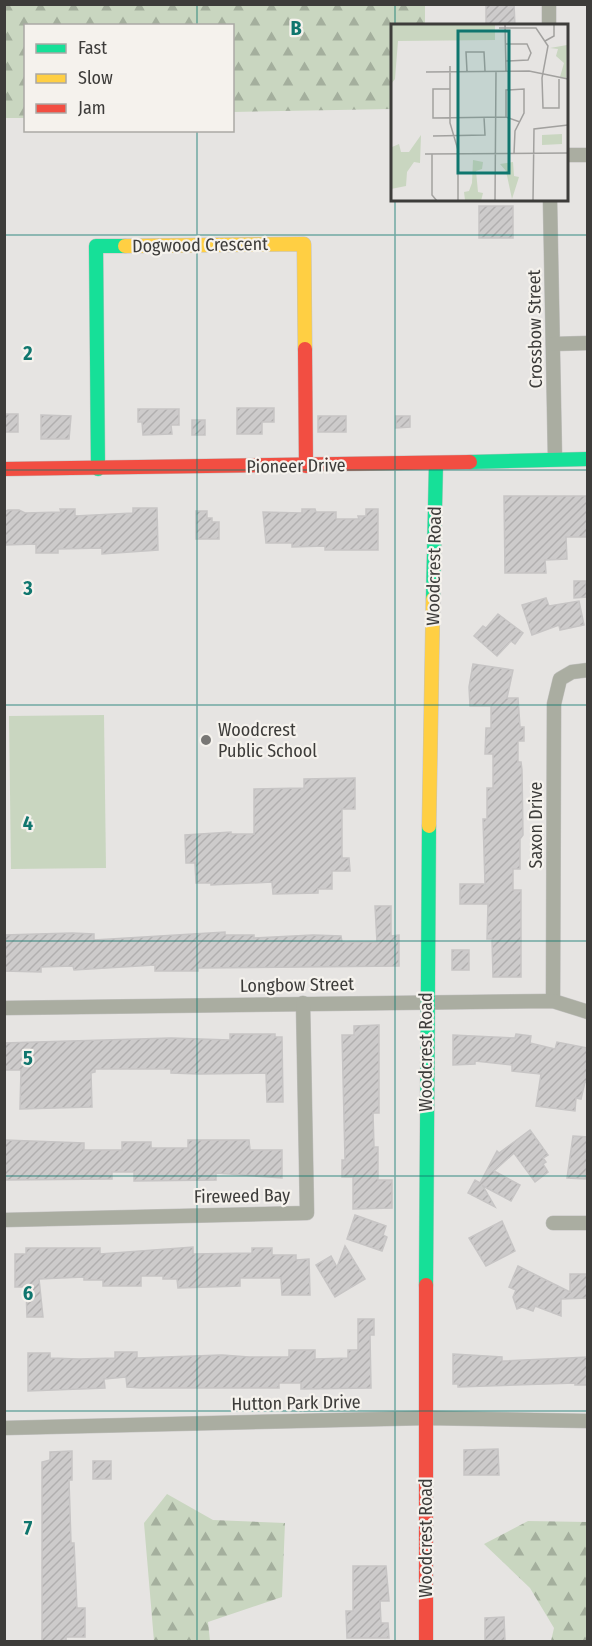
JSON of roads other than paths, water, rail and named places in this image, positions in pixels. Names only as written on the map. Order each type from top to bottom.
[{"type":"street","points":[[549,4],[549,24]]},
{"type":"street","points":[[568,155],[588,155]]},
{"type":"street","name":"Crossbow Street","points":[[550,201],[555,459]]},
{"type":"street","name":"Dogwood Crescent","points":[[98,469],[96,246],[304,244],[306,466]]},
{"type":"street","points":[[553,344],[588,343]]},
{"type":"street","name":"Pioneer Drive","points":[[4,469],[306,466],[588,459]]},
{"type":"street","name":"Woodcrest Road","points":[[426,1641],[426,1002],[436,463]]},
{"type":"street","name":"Saxon Drive","points":[[553,1001],[554,704],[560,679],[573,672],[588,670]]},
{"type":"street","name":"Longbow Street","points":[[4,1008],[553,1001],[588,1012]]},
{"type":"street","name":"Fireweed Bay","points":[[4,1220],[307,1213],[303,1003]]},
{"type":"street","points":[[553,1223],[588,1223]]},
{"type":"street","name":"Hutton Park Drive","points":[[4,1428],[427,1418],[588,1421]]},
{"type":"place","name":"Woodcrest Public School","points":[[206,740]]}]
